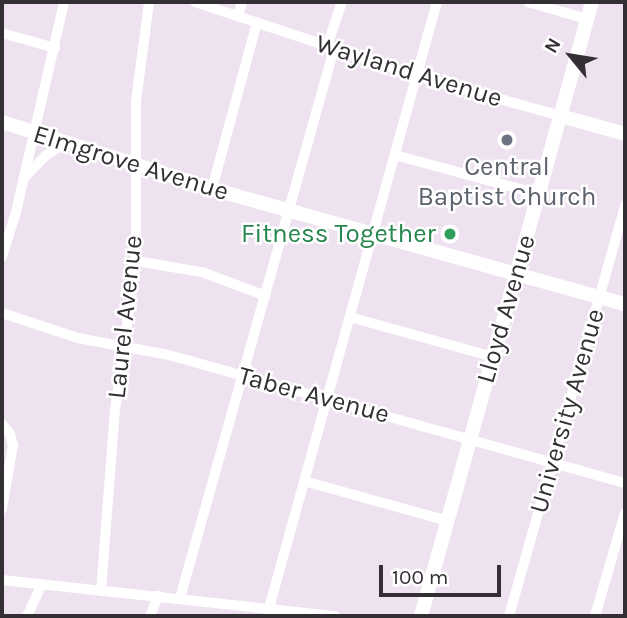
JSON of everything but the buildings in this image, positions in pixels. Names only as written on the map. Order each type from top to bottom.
[{"type":"street","points":[[2,257],[55,48],[64,2]]},
{"type":"street","name":"Laurel Avenue","points":[[102,591],[115,410],[136,261],[134,166],[138,71],[149,2]]},
{"type":"street","name":"Wayland Avenue","points":[[195,2],[417,76],[625,134]]},
{"type":"street","points":[[237,16],[242,2]]},
{"type":"street","points":[[180,598],[266,296],[342,2]]},
{"type":"street","points":[[269,608],[437,2]]},
{"type":"street","points":[[528,2],[587,19]]},
{"type":"street","name":"Lloyd Avenue","points":[[421,616],[592,2]]},
{"type":"street","points":[[212,189],[257,22]]},
{"type":"street","points":[[2,33],[55,48]]},
{"type":"street","name":"Elmgrove Avenue","points":[[2,122],[212,189],[625,304]]},
{"type":"street","points":[[23,179],[45,156],[65,143]]},
{"type":"street","points":[[395,155],[539,194]]},
{"type":"street","name":"University Avenue","points":[[509,616],[625,205]]},
{"type":"street","points":[[136,261],[202,272],[266,296]]},
{"type":"street","name":"Taber Avenue","points":[[2,313],[78,338],[244,375],[625,483]]},
{"type":"street","points":[[349,317],[493,357]]},
{"type":"street","points":[[2,424],[10,433],[13,445],[2,509]]},
{"type":"street","points":[[304,481],[448,521]]},
{"type":"street","points":[[595,616],[625,513]]},
{"type":"street","points":[[2,580],[335,616]]},
{"type":"street","points":[[27,616],[42,584]]},
{"type":"street","points":[[150,616],[158,596]]},
{"type":"place","name":"Central Baptist Church","points":[[507,140]]},
{"type":"place","name":"Fitness Together","points":[[450,234]]}]
